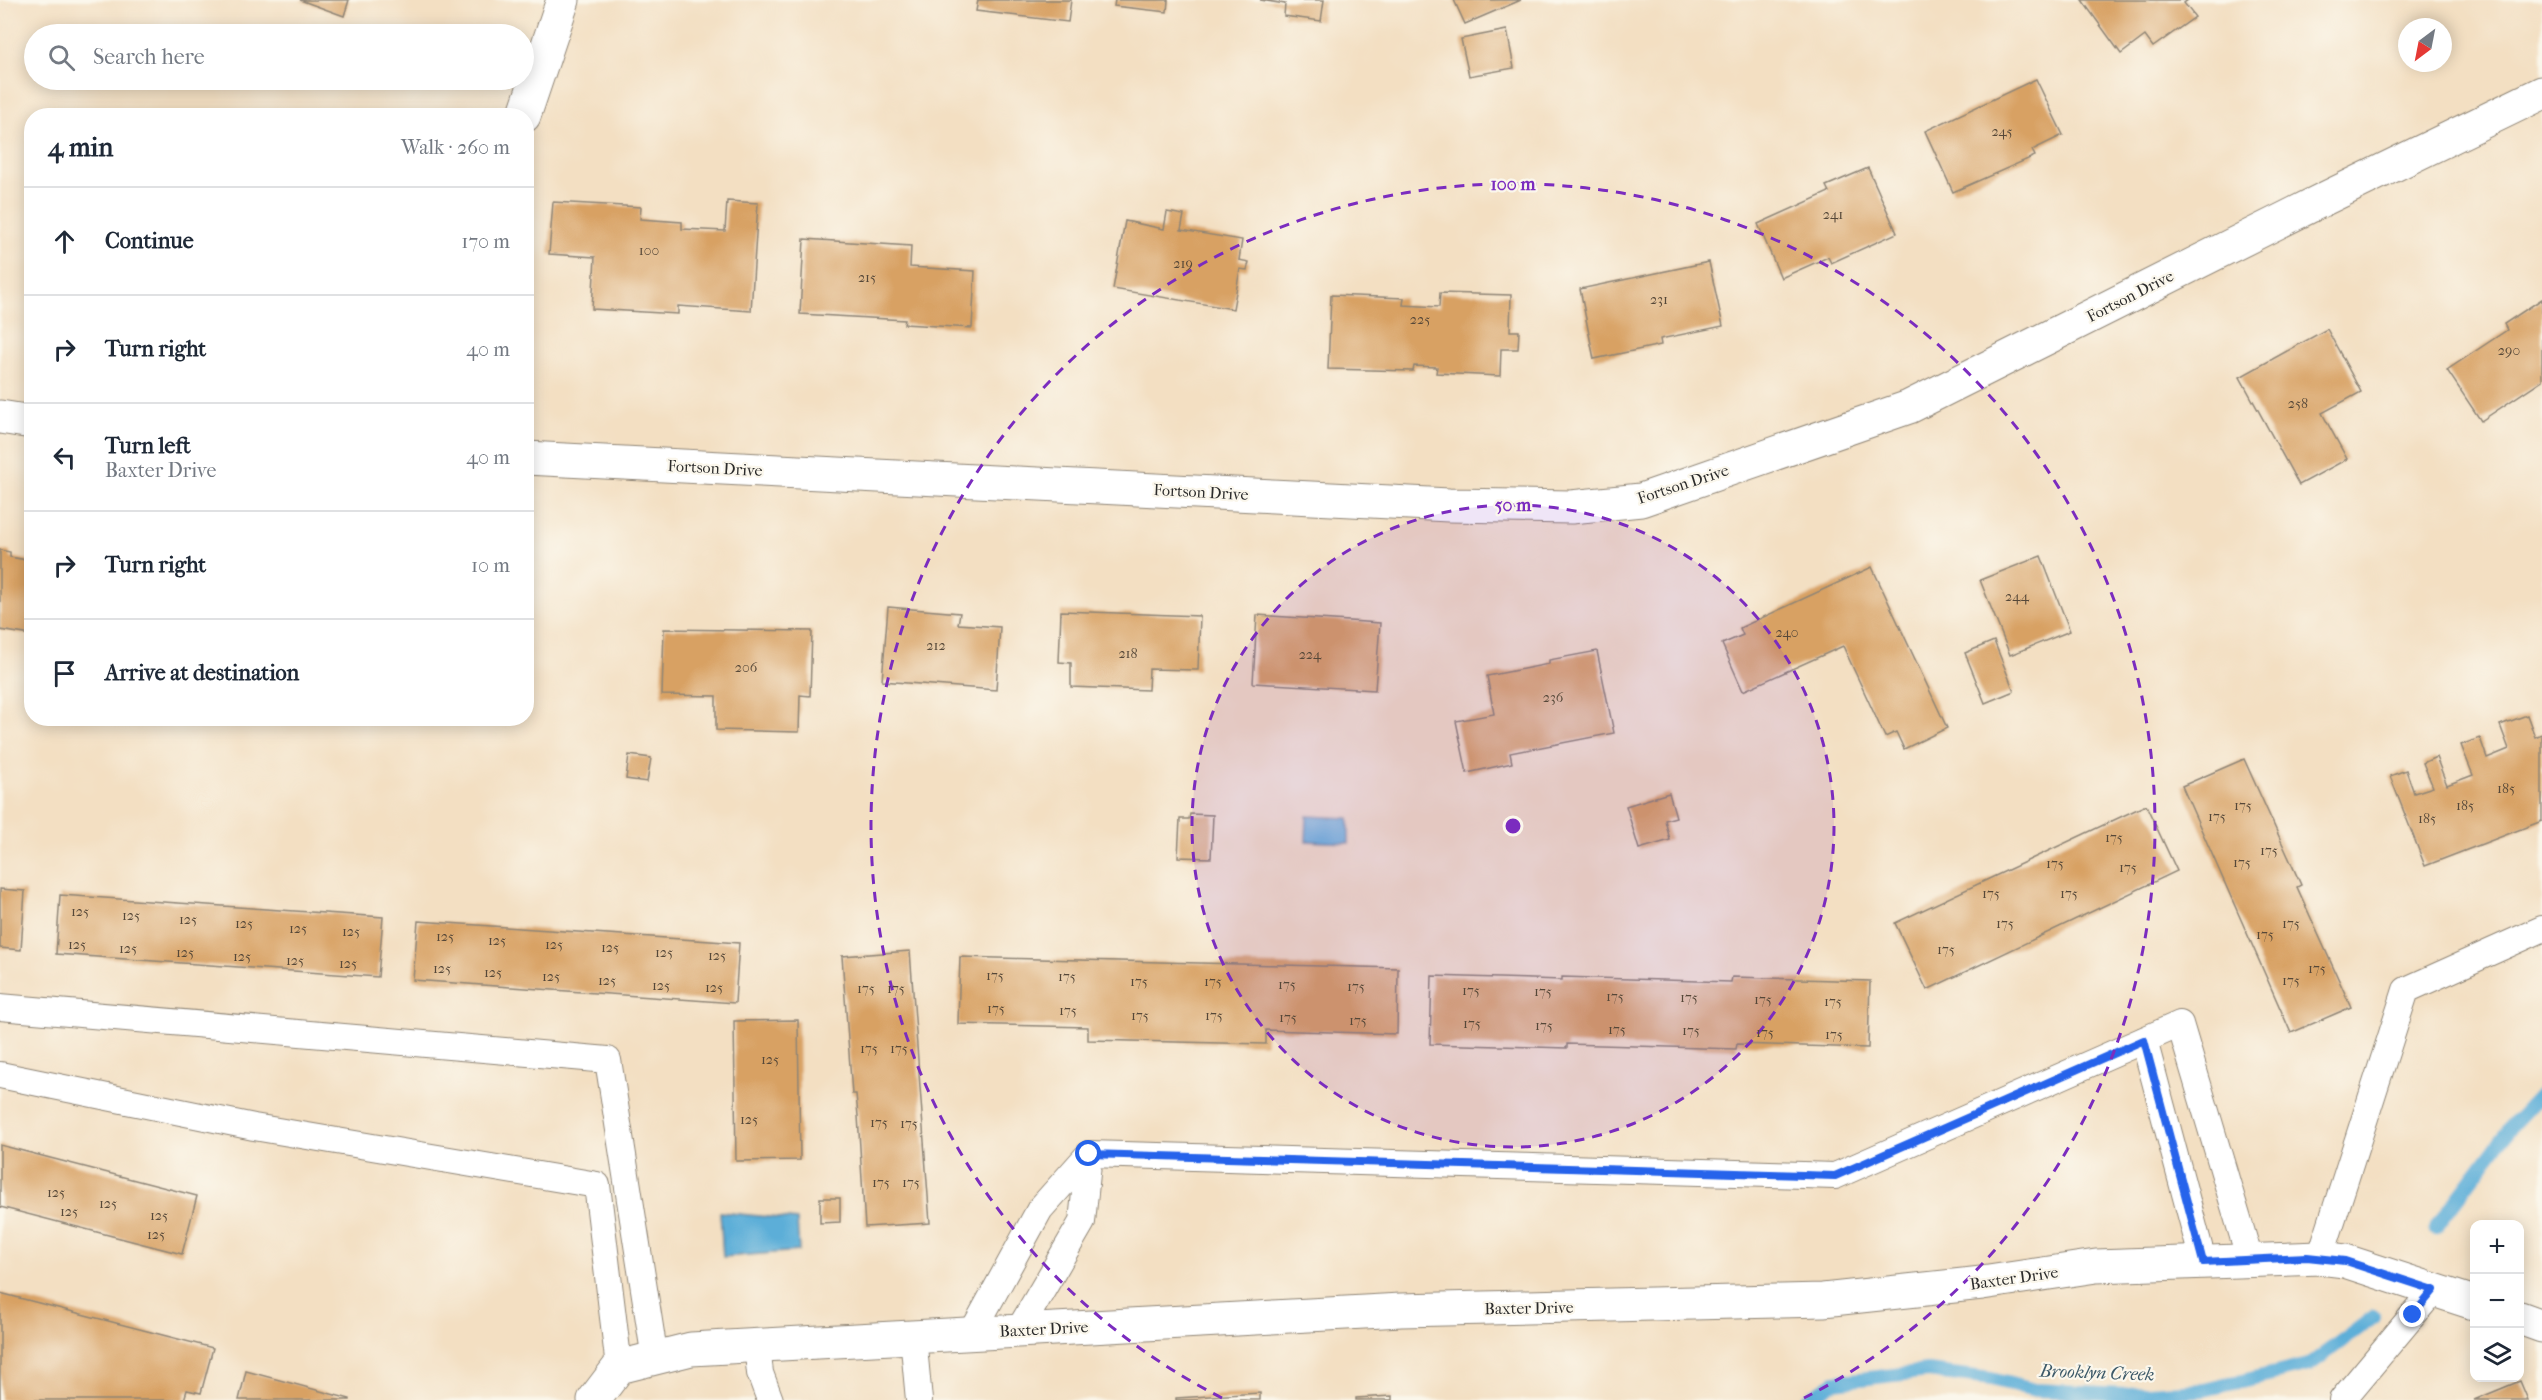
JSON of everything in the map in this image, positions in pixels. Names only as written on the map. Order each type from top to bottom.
[{"type":"street","points":[[534,86],[563,0]]},
{"type":"street","points":[[527,108],[533,90]]},
{"type":"street","name":"Fortson Drive","points":[[534,458],[1449,505],[1571,507],[1641,500],[1909,407],[2322,200],[2542,93]]},
{"type":"street","points":[[0,417],[24,421]]},
{"type":"street","name":"Baxter Drive","points":[[619,1367],[691,1349],[1401,1310],[1823,1300],[1982,1283],[2096,1266],[2250,1260],[2320,1258],[2345,1261],[2470,1301]]},
{"type":"street","points":[[2524,1319],[2542,1326]]},
{"type":"street","points":[[594,1400],[619,1367]]},
{"type":"lane","points":[[2320,1258],[2406,990],[2542,929]]},
{"type":"lane","points":[[0,1007],[608,1060],[655,1359]]},
{"type":"lane","points":[[972,1333],[1040,1209],[1089,1154],[1835,1176],[2180,1024],[2250,1260]]},
{"type":"lane","points":[[2144,1040],[2203,1262]]},
{"type":"lane","points":[[0,1075],[254,1127],[597,1185],[628,1188]]},
{"type":"lane","points":[[1019,1330],[1082,1222],[1089,1154]]},
{"type":"lane","points":[[597,1185],[619,1367]]},
{"type":"lane","points":[[2342,1400],[2434,1290]]},
{"type":"lane","points":[[913,1336],[919,1400]]},
{"type":"lane","points":[[757,1345],[760,1373],[770,1400]]},
{"type":"water","points":[[1307,816],[1349,818],[1349,843],[1306,841]]},
{"type":"water","points":[[720,1212],[797,1220],[799,1251],[723,1257]]},
{"type":"building","points":[[300,0],[349,0],[344,16]]},
{"type":"building","points":[[978,0],[1071,0],[1068,22],[976,11]]},
{"type":"building","points":[[1115,0],[1168,0],[1167,12],[1114,6]]},
{"type":"building","points":[[1260,0],[1324,0],[1321,21],[1284,16],[1285,4]]},
{"type":"building","points":[[1454,0],[1521,0],[1465,24]]},
{"type":"building","points":[[2082,0],[2188,0],[2184,3],[2195,17],[2153,47],[2145,36],[2121,54]]},
{"type":"building","points":[[1507,30],[1514,68],[1469,76],[1461,39]]},
{"type":"building","points":[[2036,79],[2063,135],[2032,150],[2035,156],[1953,192],[1925,131]]},
{"type":"building","points":[[1868,168],[1897,233],[1831,263],[1828,257],[1781,278],[1758,224],[1829,192],[1826,186]]},
{"type":"building","points":[[727,201],[758,203],[751,311],[678,306],[678,314],[592,309],[595,257],[549,254],[553,202],[641,207],[640,219],[682,222],[682,229],[725,231]]},
{"type":"building","points":[[1167,212],[1184,215],[1181,230],[1242,240],[1239,260],[1249,262],[1247,270],[1240,269],[1233,309],[1113,289],[1125,221],[1164,229]]},
{"type":"building","points":[[804,239],[911,246],[910,267],[975,271],[972,328],[904,324],[905,320],[800,314]]},
{"type":"building","points":[[1709,262],[1723,326],[1660,339],[1661,345],[1594,359],[1580,289]]},
{"type":"building","points":[[1440,293],[1511,295],[1510,331],[1519,331],[1518,349],[1501,349],[1500,376],[1436,373],[1437,367],[1414,366],[1413,371],[1328,369],[1331,295],[1404,298],[1403,305],[1439,307]]},
{"type":"building","points":[[2542,299],[2542,380],[2481,421],[2447,370],[2507,330],[2504,324]]},
{"type":"building","points":[[2327,329],[2361,392],[2322,413],[2347,459],[2299,485],[2240,377]]},
{"type":"building","points":[[0,550],[10,552],[10,557],[24,560],[24,634],[0,630]]},
{"type":"building","points":[[2041,556],[2070,631],[2010,655],[1980,580]]},
{"type":"building","points":[[1872,567],[1947,728],[1904,749],[1896,732],[1885,737],[1843,646],[1743,691],[1722,644],[1743,635],[1740,628]]},
{"type":"building","points":[[888,607],[960,613],[958,624],[1000,627],[996,690],[882,681]]},
{"type":"building","points":[[1061,611],[1200,616],[1198,670],[1149,669],[1148,690],[1071,687],[1071,663],[1059,662]]},
{"type":"building","points":[[1257,615],[1380,623],[1375,690],[1253,683]]},
{"type":"building","points":[[664,629],[812,631],[810,696],[800,695],[799,732],[716,730],[716,696],[662,695]]},
{"type":"building","points":[[1994,641],[2014,691],[1985,703],[1965,653]]},
{"type":"building","points":[[1597,651],[1614,733],[1510,753],[1512,763],[1467,773],[1456,721],[1494,714],[1487,676],[1549,664],[1549,660]]},
{"type":"building","points":[[2527,715],[2535,737],[2542,734],[2542,821],[2425,866],[2390,776],[2406,770],[2414,793],[2433,787],[2423,763],[2436,757],[2447,785],[2473,775],[2461,745],[2480,738],[2487,758],[2509,749],[2500,725]]},
{"type":"building","points":[[629,755],[651,758],[647,782],[626,779]]},
{"type":"building","points":[[2244,759],[2301,885],[2297,887],[2351,1007],[2291,1033],[2182,786]]},
{"type":"building","points":[[1669,793],[1676,817],[1665,820],[1670,840],[1639,849],[1626,806]]},
{"type":"building","points":[[2146,805],[2177,871],[1927,990],[1895,923]]},
{"type":"building","points":[[1190,814],[1213,815],[1211,858],[1178,857],[1180,819],[1189,819]]},
{"type":"building","points":[[0,889],[25,891],[21,950],[0,948]]},
{"type":"building","points":[[60,895],[383,917],[378,977],[56,954]]},
{"type":"building","points":[[418,921],[739,943],[735,1003],[413,980]]},
{"type":"building","points":[[910,951],[930,1223],[865,1227],[858,1116],[856,1094],[852,1094],[842,956]]},
{"type":"building","points":[[960,957],[1398,968],[1397,1034],[1266,1030],[1266,1044],[1088,1040],[1088,1027],[958,1024]]},
{"type":"building","points":[[1432,976],[1731,982],[1732,977],[1870,981],[1868,1048],[1737,1044],[1736,1049],[1567,1044],[1567,1048],[1430,1044]]},
{"type":"building","points":[[798,1020],[800,1160],[736,1161],[734,1021]]},
{"type":"building","points":[[0,1145],[197,1196],[182,1254],[0,1207]]},
{"type":"building","points":[[820,1198],[840,1198],[840,1222],[820,1223]]},
{"type":"building","points":[[0,1293],[213,1348],[201,1393],[187,1390],[184,1400],[0,1400]]},
{"type":"building","points":[[246,1371],[350,1399],[350,1400],[239,1400]]},
{"type":"building","points":[[2520,1382],[2528,1400],[2474,1400]]},
{"type":"building","points":[[1260,1393],[1260,1400],[1176,1400],[1176,1398]]},
{"type":"building","points":[[1392,1396],[1392,1400],[1356,1400],[1356,1398]]},
{"type":"waterway","name":"Brooklyn Creek","points":[[2435,1228],[2513,1124],[2542,1093]]},
{"type":"waterway","name":"Brooklyn Creek","points":[[1806,1400],[1834,1382],[1928,1371],[1991,1379],[2034,1390],[2127,1394],[2204,1390],[2309,1365],[2374,1317]]},
{"type":"route","points":[[1089,1154],[1835,1176],[2144,1040],[2203,1262],[2307,1257],[2345,1261],[2434,1290],[2413,1315]]}]
